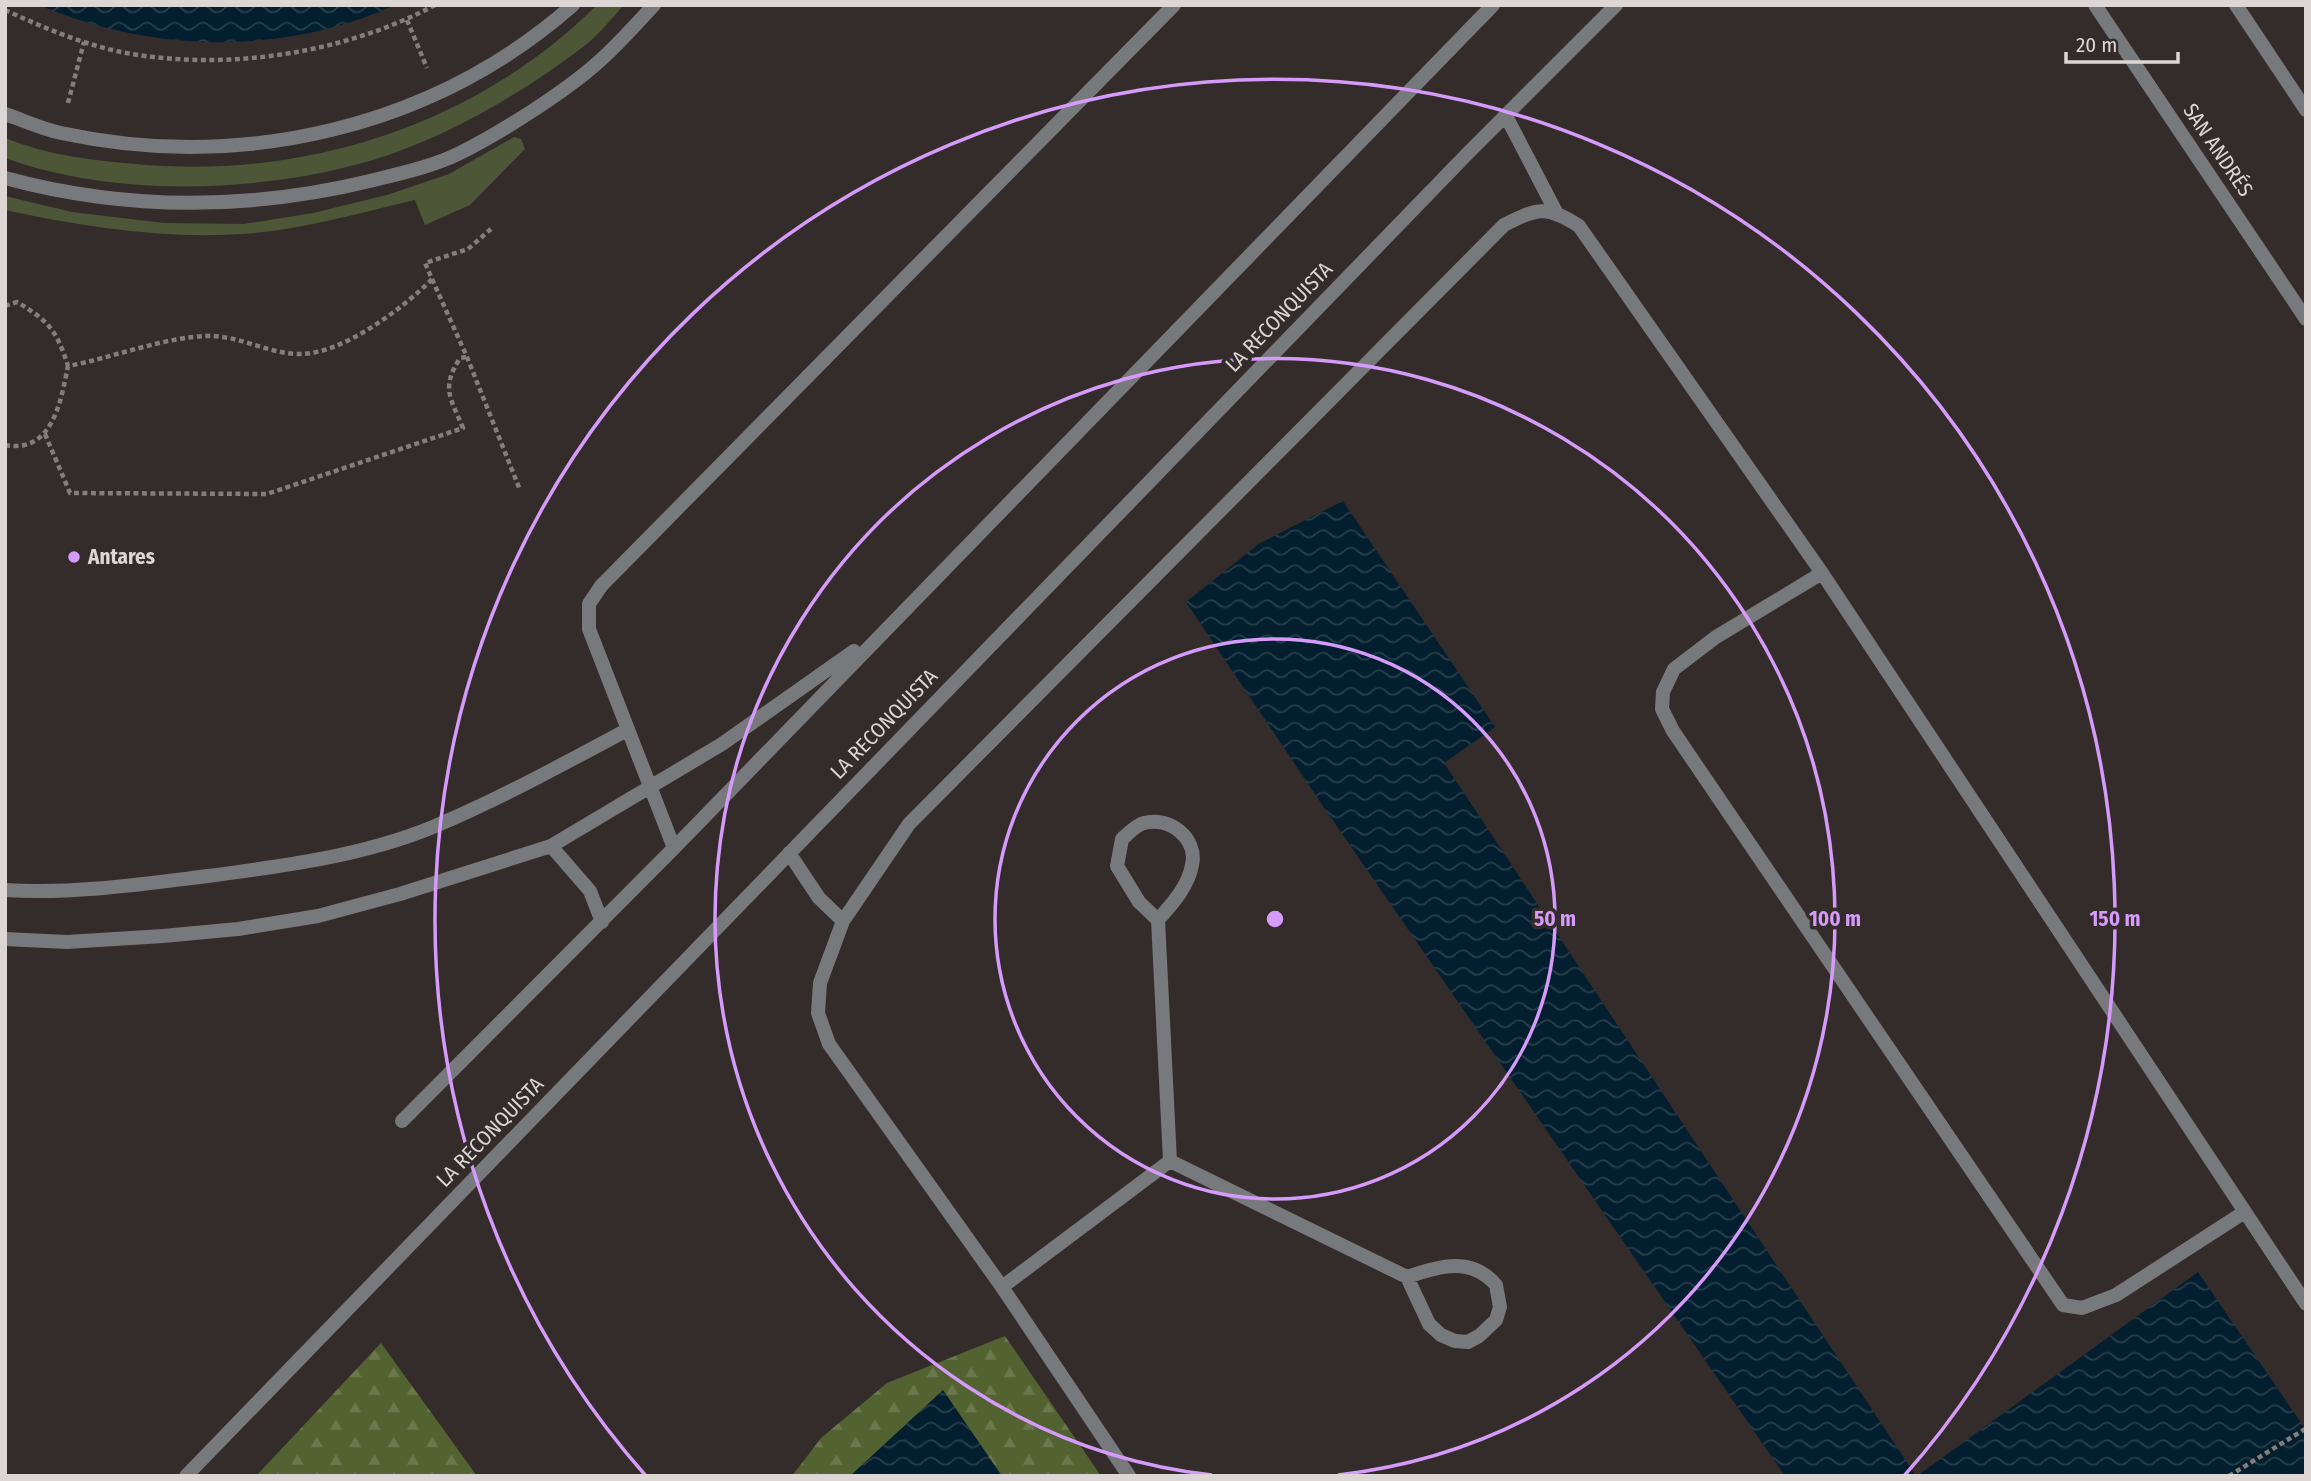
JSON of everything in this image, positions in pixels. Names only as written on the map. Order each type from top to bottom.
[{"type":"street","points":[[5,114],[60,132],[204,148],[328,134],[388,115],[495,65],[539,35],[573,5]]},
{"type":"street","points":[[5,178],[45,189],[122,200],[213,204],[274,199],[343,188],[405,172],[459,153],[567,87],[605,57],[654,5]]},
{"type":"street","points":[[674,848],[589,629],[589,604],[601,586],[1174,5]]},
{"type":"street","points":[[402,1121],[602,922],[1493,5]]},
{"type":"street","name":"LA RECONQUISTA","points":[[186,1476],[1616,5]]},
{"type":"street","name":"SAN ANDRÉS","points":[[2095,5],[2306,319]]},
{"type":"street","points":[[2236,5],[2306,110]]},
{"type":"street","points":[[1506,116],[1556,212]]},
{"type":"street","points":[[1129,1476],[1002,1287],[829,1044],[818,1013],[820,983],[843,920],[909,824],[1504,225],[1534,210],[1556,212],[1579,226],[1822,573],[2243,1213],[2306,1304]]},
{"type":"street","points":[[1822,573],[1716,637],[1674,669],[1663,692],[1662,709],[1673,731],[2063,1305],[2082,1308],[2116,1295],[2243,1213]]},
{"type":"street","points":[[5,939],[67,942],[163,936],[305,918],[400,894],[551,846],[722,744],[883,630]]},
{"type":"street","points":[[5,890],[41,893],[145,884],[272,868],[351,851],[430,828],[508,793],[627,730]]},
{"type":"street","points":[[1158,920],[1139,902],[1117,866],[1122,839],[1140,824],[1153,821],[1166,823],[1185,835],[1191,847],[1193,862],[1175,900],[1158,920],[1170,1161]]},
{"type":"street","points":[[551,846],[590,891],[602,922]]},
{"type":"street","points":[[789,853],[819,898],[843,920]]},
{"type":"street","points":[[1002,1287],[1170,1161]]},
{"type":"street","points":[[1170,1161],[1407,1277],[1422,1313],[1441,1335],[1455,1341],[1468,1342],[1488,1330],[1496,1320],[1500,1307],[1496,1285],[1474,1267],[1458,1265],[1432,1268],[1407,1277]]},
{"type":"path","points":[[5,10],[84,42],[121,52],[212,60],[301,50],[407,20],[435,5]]},
{"type":"path","points":[[407,20],[437,94]]},
{"type":"path","points":[[68,103],[84,42]]},
{"type":"path","points":[[491,229],[468,249],[425,263],[467,357],[520,490]]},
{"type":"path","points":[[68,366],[191,337],[213,336],[298,354],[323,352],[413,299],[432,279]]},
{"type":"path","points":[[5,306],[17,302],[44,318],[59,338],[68,366],[58,411],[45,434],[28,444],[5,445]]},
{"type":"path","points":[[45,434],[70,493],[267,494],[463,428],[447,390],[450,374],[460,358],[467,357]]},
{"type":"path","points":[[2230,1476],[2305,1429]]},
{"type":"green space","points":[[597,5],[624,5],[594,38],[560,64],[455,127],[373,160],[284,179],[188,186],[93,180],[48,171],[5,158],[5,138],[37,149],[102,161],[198,167],[261,163],[323,153],[383,136],[442,113],[497,83],[549,47]]},
{"type":"green space","points":[[514,137],[521,139],[525,149],[470,205],[425,225],[415,200],[286,229],[213,235],[124,230],[5,210],[5,196],[72,212],[164,223],[244,224],[313,213],[387,195],[449,174]]},
{"type":"green space","points":[[1005,1336],[1101,1476],[792,1476],[821,1438],[887,1383]]},
{"type":"green space","points":[[381,1343],[477,1476],[256,1476]]},
{"type":"water","points":[[39,5],[395,5],[352,22],[308,33],[263,40],[217,42],[172,40],[127,32],[82,21]]},
{"type":"water","points":[[1343,501],[1495,727],[1444,763],[1916,1476],[1785,1476],[1325,809],[1186,602],[1260,543]]},
{"type":"water","points":[[2198,1272],[2306,1430],[2306,1476],[1917,1476]]},
{"type":"water","points":[[943,1390],[1002,1476],[850,1476]]},
{"type":"place","name":"Antares","points":[[74,557]]}]
